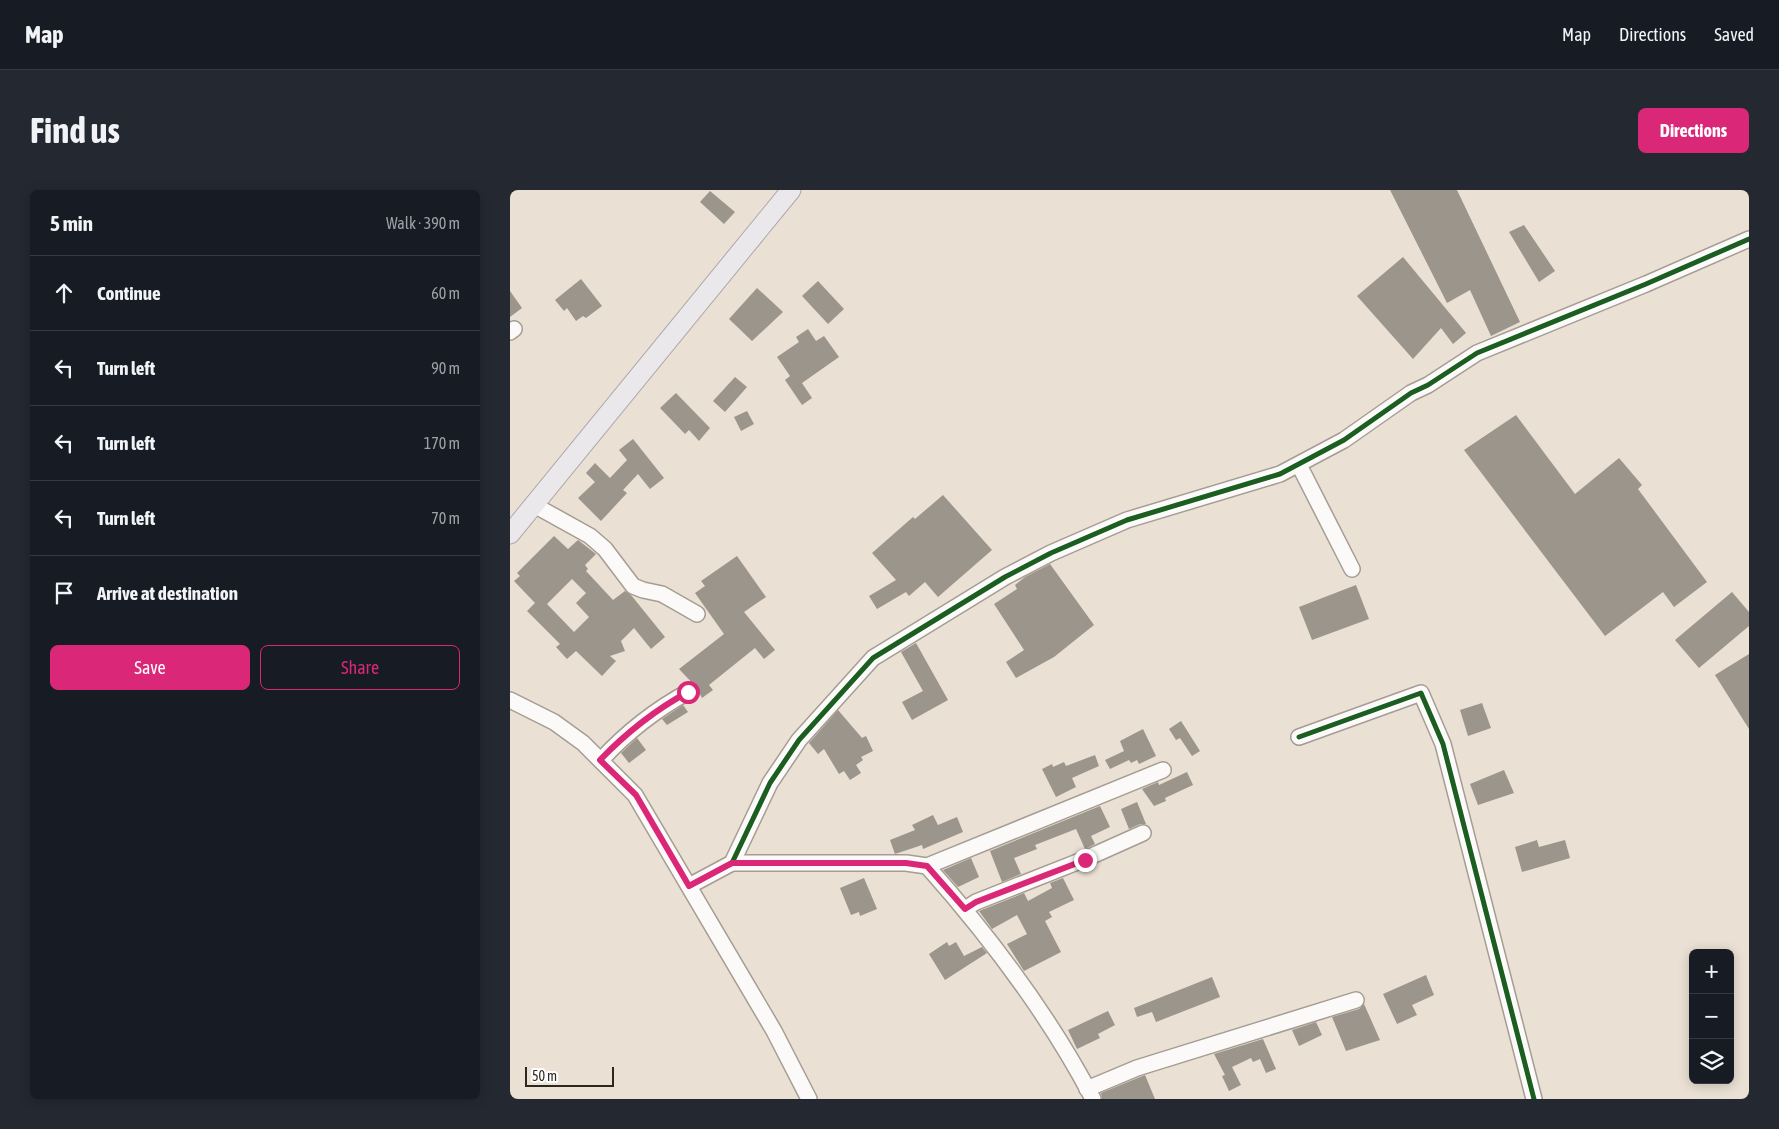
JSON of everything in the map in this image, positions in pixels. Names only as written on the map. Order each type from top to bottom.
[{"type":"main road","points":[[510,534],[791,190]]},
{"type":"street","points":[[732,863],[770,783],[799,740],[873,658],[1005,577],[1051,552],[1127,520],[1280,474],[1344,440],[1411,393],[1428,385],[1477,352],[1646,284],[1749,238]]},
{"type":"street","points":[[1299,465],[1352,569]]},
{"type":"street","points":[[534,505],[590,536],[605,549],[633,586],[662,594],[697,614]]},
{"type":"street","points":[[600,760],[637,725],[663,706],[688,692]]},
{"type":"street","points":[[1299,737],[1421,693],[1443,744],[1534,1099]]},
{"type":"street","points":[[510,700],[554,722],[583,743],[636,795],[774,1032],[809,1099]]},
{"type":"street","points":[[689,886],[732,863],[906,863],[927,866],[1163,770]]},
{"type":"street","points":[[965,909],[976,902],[1085,860],[1143,833]]},
{"type":"street","points":[[927,866],[965,909],[1052,1029],[1090,1094],[1137,1068],[1356,1000]]},
{"type":"building","points":[[1390,190],[1457,190],[1520,322],[1491,336],[1470,290],[1447,303]]},
{"type":"building","points":[[710,191],[735,212],[724,224],[700,202]]},
{"type":"building","points":[[1524,225],[1555,271],[1539,282],[1509,232]]},
{"type":"building","points":[[1403,257],[1466,333],[1453,344],[1441,328],[1413,359],[1357,296]]},
{"type":"building","points":[[581,279],[602,306],[586,318],[583,316],[576,321],[567,308],[564,311],[555,300]]},
{"type":"building","points":[[818,281],[844,309],[828,324],[802,296]]},
{"type":"building","points":[[757,288],[783,312],[752,341],[729,319]]},
{"type":"building","points":[[510,291],[522,308],[510,317]]},
{"type":"building","points":[[808,329],[816,341],[824,336],[839,357],[802,383],[812,398],[802,405],[785,380],[790,376],[777,357],[799,342],[796,337]]},
{"type":"building","points":[[735,377],[747,387],[725,412],[713,401]]},
{"type":"building","points":[[676,393],[710,428],[699,441],[689,430],[685,434],[660,408]]},
{"type":"building","points":[[747,411],[754,424],[741,431],[734,417]]},
{"type":"building","points":[[1516,415],[1575,494],[1619,458],[1642,485],[1638,489],[1707,582],[1674,607],[1663,592],[1605,636],[1464,450]]},
{"type":"building","points":[[633,439],[664,478],[650,489],[638,474],[623,490],[627,493],[601,521],[578,498],[595,482],[586,473],[595,463],[610,478],[627,460],[619,450]]},
{"type":"building","points":[[943,495],[992,550],[938,597],[925,582],[909,596],[906,592],[877,609],[869,596],[896,580],[872,553],[913,517],[915,519]]},
{"type":"building","points":[[554,536],[568,549],[578,540],[596,554],[585,565],[588,569],[586,571],[613,600],[625,591],[631,595],[665,637],[651,649],[634,628],[621,641],[625,651],[610,656],[616,661],[602,676],[576,651],[567,659],[556,647],[560,644],[527,611],[535,603],[514,581],[520,576],[517,573]],"holes":[[[572,579],[586,593],[576,603],[589,617],[574,632],[547,604]]]},
{"type":"building","points":[[737,556],[766,597],[744,612],[775,650],[764,659],[755,648],[709,685],[713,690],[702,698],[696,687],[679,669],[724,634],[695,593],[705,586],[701,581]]},
{"type":"building","points":[[1050,564],[1094,625],[1054,657],[1016,678],[1006,662],[1024,650],[994,604],[1017,589],[1015,585],[1025,577]]},
{"type":"building","points":[[1356,585],[1369,619],[1312,640],[1299,607]]},
{"type":"building","points":[[1732,592],[1749,612],[1749,626],[1699,668],[1675,640]]},
{"type":"building","points":[[916,643],[948,700],[912,720],[902,702],[923,691],[901,652]]},
{"type":"building","points":[[1749,654],[1749,729],[1715,675]]},
{"type":"building","points":[[1482,703],[1491,728],[1468,736],[1460,710]]},
{"type":"building","points":[[683,705],[688,712],[667,725],[662,719]]},
{"type":"building","points":[[838,710],[862,738],[866,736],[873,751],[861,757],[863,760],[856,765],[861,773],[850,780],[844,771],[839,774],[824,749],[818,754],[809,743]]},
{"type":"building","points":[[1181,721],[1200,751],[1192,756],[1180,738],[1176,740],[1169,729]]},
{"type":"building","points":[[1143,729],[1156,756],[1139,764],[1137,760],[1131,763],[1129,760],[1110,769],[1105,760],[1124,751],[1120,741]]},
{"type":"building","points":[[637,738],[646,750],[629,763],[621,753]]},
{"type":"building","points":[[1095,755],[1099,766],[1072,778],[1076,787],[1056,797],[1042,769],[1052,764],[1053,767],[1064,762],[1066,766]]},
{"type":"building","points":[[1504,770],[1514,793],[1478,805],[1470,784]]},
{"type":"building","points":[[1187,772],[1193,785],[1165,798],[1166,801],[1154,806],[1142,789],[1158,782],[1159,785]]},
{"type":"building","points":[[1137,802],[1146,824],[1140,824],[1129,829],[1121,809]]},
{"type":"building","points":[[1100,806],[1110,827],[1091,836],[1095,844],[1085,849],[1076,829],[1035,845],[1037,849],[1014,858],[1021,874],[1002,882],[990,851]]},
{"type":"building","points":[[933,815],[938,825],[957,817],[963,832],[923,849],[922,845],[895,854],[890,840],[915,830],[912,825]]},
{"type":"building","points":[[1537,840],[1539,847],[1565,840],[1570,858],[1522,872],[1515,847]]},
{"type":"building","points":[[971,858],[979,877],[958,887],[943,870]]},
{"type":"building","points":[[864,878],[877,909],[860,916],[859,912],[851,915],[840,888]]},
{"type":"building","points":[[1063,878],[1074,900],[1049,912],[1052,917],[1045,921],[1061,952],[1024,971],[1007,944],[1027,934],[1017,915],[992,929],[979,911],[1024,893],[1028,901],[1052,888],[1050,883]]},
{"type":"building","points":[[947,942],[949,946],[956,942],[964,956],[982,947],[987,953],[945,980],[929,954]]},
{"type":"building","points":[[1426,975],[1434,995],[1412,1005],[1417,1015],[1397,1024],[1383,994]]},
{"type":"building","points":[[1212,977],[1220,997],[1156,1022],[1152,1012],[1137,1017],[1134,1008]]},
{"type":"building","points":[[1364,1004],[1380,1040],[1346,1051],[1332,1017],[1359,1009]]},
{"type":"building","points":[[1108,1011],[1115,1025],[1098,1034],[1100,1038],[1077,1049],[1068,1030]]},
{"type":"building","points":[[1316,1022],[1322,1035],[1299,1046],[1292,1030]]},
{"type":"building","points":[[1263,1039],[1276,1069],[1266,1073],[1260,1059],[1253,1062],[1251,1058],[1232,1067],[1241,1085],[1229,1091],[1222,1076],[1225,1075],[1214,1054]]},
{"type":"building","points":[[1145,1075],[1155,1099],[1102,1099],[1101,1093]]},
{"type":"cycle path","points":[[689,886],[732,863],[770,783],[799,740],[873,658],[1005,577],[1051,553],[1127,520],[1280,474],[1344,440],[1411,393],[1428,385],[1477,353],[1646,284],[1749,239]]},
{"type":"cycle path","points":[[1299,737],[1421,693],[1443,744],[1534,1099]]},
{"type":"route","points":[[688,692],[663,706],[637,725],[600,760],[636,795],[689,886],[732,863],[906,863],[927,866],[965,909],[976,902],[1085,860]]}]
